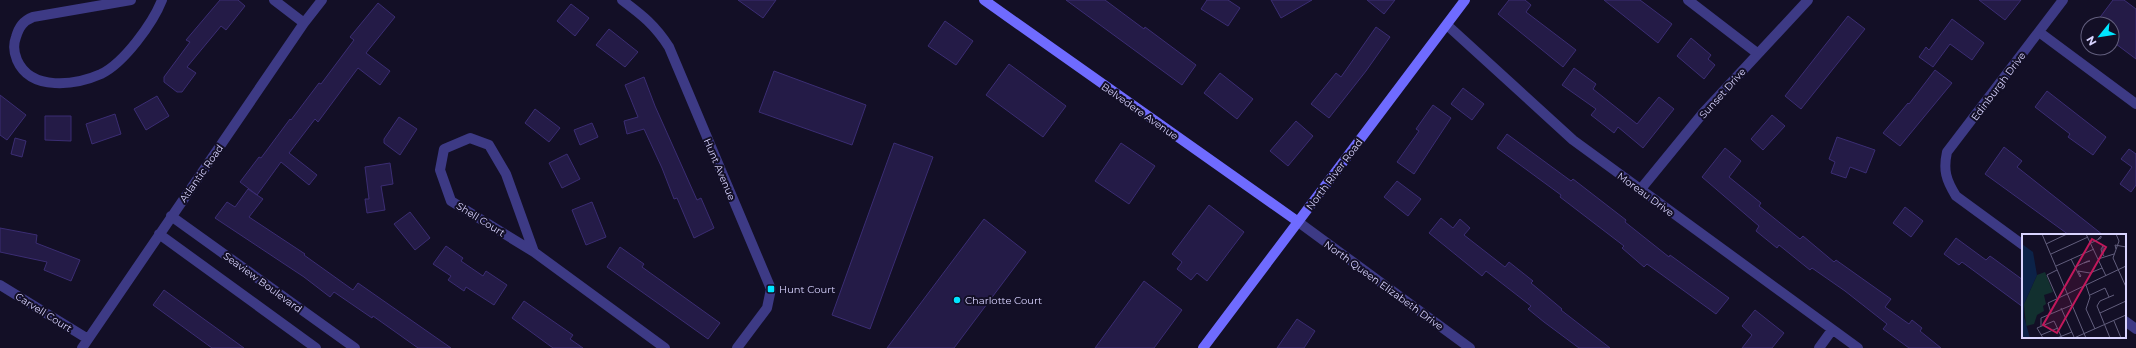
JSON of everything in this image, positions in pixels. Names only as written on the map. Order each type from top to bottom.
[{"type":"main road","name":"Belvedere Avenue","points":[[984,0],[1297,221]]},
{"type":"main road","name":"North River Road","points":[[1203,348],[1297,221],[1465,0]]},
{"type":"street","points":[[131,0],[32,17],[25,21],[19,28],[14,41],[15,54],[20,67],[34,78],[56,84],[77,81],[102,74],[121,61],[157,14],[162,0]]},
{"type":"street","points":[[274,0],[304,23]]},
{"type":"street","name":"Atlantic Road","points":[[82,348],[304,23],[322,0]]},
{"type":"street","name":"Hunt Avenue","points":[[622,0],[646,17],[658,30],[669,47],[771,289],[767,308],[738,348]]},
{"type":"street","points":[[1688,0],[1757,53]]},
{"type":"street","name":"Sunset Drive","points":[[1640,190],[1703,113],[1757,53],[1793,19],[1808,0]]},
{"type":"street","name":"Edinburgh Drive","points":[[2022,244],[1956,196],[1946,175],[1944,165],[1947,152],[2063,0]]},
{"type":"street","name":"Moreau Drive","points":[[1447,25],[1573,140],[1858,348]]},
{"type":"street","points":[[2039,32],[2136,104]]},
{"type":"street","name":"Shell Court","points":[[534,252],[506,174],[489,146],[470,138],[444,150],[440,170],[450,201],[534,252],[665,348]]},
{"type":"street","name":"Seaview Boulevard","points":[[171,216],[355,348]]},
{"type":"street","name":"North Queen Elizabeth Drive","points":[[1297,221],[1470,348]]},
{"type":"street","points":[[159,234],[316,348]]},
{"type":"street","name":"Carvell Court","points":[[0,285],[88,339]]},
{"type":"street","points":[[2126,322],[2136,329]]},
{"type":"street","points":[[1819,348],[1832,330]]},
{"type":"building","points":[[220,0],[238,0],[245,6],[226,30],[221,26],[187,67],[196,73],[182,92],[177,92],[164,82],[164,77],[190,42],[186,40]]},
{"type":"building","points":[[738,0],[776,0],[763,18]]},
{"type":"building","points":[[1066,0],[1105,0],[1144,29],[1145,27],[1196,65],[1182,85]]},
{"type":"building","points":[[1207,0],[1228,0],[1240,8],[1228,26],[1201,9]]},
{"type":"building","points":[[1271,0],[1312,0],[1281,18]]},
{"type":"building","points":[[1367,0],[1395,0],[1384,14]]},
{"type":"building","points":[[1509,0],[1525,0],[1531,5],[1526,12],[1576,50],[1563,67],[1498,14]]},
{"type":"building","points":[[1604,0],[1640,0],[1672,24],[1658,43]]},
{"type":"building","points":[[1979,0],[2021,0],[2005,20]]},
{"type":"building","points":[[2113,0],[2124,0],[2136,9],[2136,59],[2120,47],[2120,16],[2101,16]]},
{"type":"building","points":[[378,3],[395,17],[366,53],[390,71],[380,85],[358,68],[318,122],[315,119],[289,153],[317,175],[309,185],[281,162],[257,195],[240,182],[259,157],[261,158],[319,83],[321,84],[354,40],[350,37]]},
{"type":"building","points":[[571,4],[589,18],[575,36],[557,21]]},
{"type":"building","points":[[1848,16],[1865,29],[1801,109],[1785,96]]},
{"type":"building","points":[[1952,19],[1984,43],[1972,60],[1950,44],[1933,67],[1919,57],[1926,47],[1929,50]]},
{"type":"building","points":[[945,21],[973,41],[956,65],[928,46]]},
{"type":"building","points":[[1376,27],[1390,37],[1366,71],[1329,118],[1311,104],[1336,73],[1341,77]]},
{"type":"building","points":[[609,29],[638,52],[625,67],[596,45]]},
{"type":"building","points":[[1691,38],[1711,55],[1708,59],[1715,65],[1704,79],[1677,56]]},
{"type":"building","points":[[1009,64],[1066,106],[1043,137],[986,95]]},
{"type":"building","points":[[1574,68],[1596,84],[1593,89],[1637,124],[1659,97],[1674,109],[1643,148],[1618,127],[1614,133],[1591,115],[1596,109],[1562,85]]},
{"type":"building","points":[[1935,70],[1952,83],[1900,146],[1883,133],[1908,103],[1909,104]]},
{"type":"building","points":[[774,71],[866,105],[852,145],[759,112]]},
{"type":"building","points":[[1220,73],[1253,99],[1237,119],[1204,93]]},
{"type":"building","points":[[644,77],[655,106],[697,200],[701,198],[714,228],[694,238],[677,198],[674,199],[644,129],[627,134],[624,121],[638,117],[625,85]]},
{"type":"building","points":[[1463,88],[1484,104],[1472,120],[1451,104]]},
{"type":"building","points":[[2047,91],[2106,137],[2093,155],[2068,137],[2070,134],[2035,107]]},
{"type":"building","points":[[0,95],[26,115],[7,140],[0,135]]},
{"type":"building","points":[[157,96],[169,116],[146,130],[134,109]]},
{"type":"building","points":[[1433,105],[1451,118],[1414,174],[1397,162],[1419,131],[1416,129]]},
{"type":"building","points":[[535,109],[560,128],[549,142],[525,123]]},
{"type":"building","points":[[115,114],[121,134],[92,144],[86,124]]},
{"type":"building","points":[[1772,115],[1785,126],[1763,150],[1751,139]]},
{"type":"building","points":[[45,116],[71,116],[71,141],[45,140]]},
{"type":"building","points":[[399,117],[417,129],[400,155],[384,143],[384,139]]},
{"type":"building","points":[[1296,121],[1313,136],[1288,166],[1270,151]]},
{"type":"building","points":[[592,123],[598,137],[580,145],[574,130]]},
{"type":"building","points":[[1507,134],[1571,181],[1573,179],[1626,220],[1625,222],[1669,257],[1670,255],[1729,298],[1716,314],[1647,264],[1644,267],[1622,248],[1624,246],[1560,197],[1561,195],[1497,148]]},
{"type":"building","points":[[1837,137],[1875,150],[1866,173],[1850,167],[1846,178],[1831,173],[1835,162],[1829,159]]},
{"type":"building","points":[[15,138],[26,141],[22,157],[11,154]]},
{"type":"building","points":[[894,143],[933,157],[870,329],[832,315]]},
{"type":"building","points":[[1121,143],[1155,166],[1129,204],[1095,181]]},
{"type":"building","points":[[2004,147],[2022,161],[2017,167],[2102,234],[2068,234],[1985,174]]},
{"type":"building","points":[[1725,148],[1741,161],[1729,177],[1761,203],[1759,206],[1800,239],[1803,236],[1834,262],[1836,260],[1891,299],[1885,307],[1909,324],[1912,320],[1922,328],[1920,331],[1941,348],[1909,348],[1883,329],[1887,324],[1845,291],[1812,268],[1810,270],[1779,245],[1777,248],[1756,231],[1759,226],[1702,177]]},
{"type":"building","points":[[2129,149],[2136,154],[2136,185],[2131,192],[2120,184],[2132,167],[2121,159]]},
{"type":"building","points":[[567,154],[580,179],[562,188],[549,163]]},
{"type":"building","points":[[390,163],[393,184],[381,186],[385,210],[367,213],[365,199],[369,199],[365,167]]},
{"type":"building","points":[[1397,181],[1421,199],[1408,216],[1384,197]]},
{"type":"building","points":[[248,189],[263,199],[249,217],[305,254],[304,255],[353,290],[358,283],[451,348],[418,348],[373,316],[372,318],[334,292],[330,297],[304,277],[215,218],[227,202],[235,207]]},
{"type":"building","points":[[592,202],[606,237],[586,245],[572,210]]},
{"type":"building","points":[[1209,205],[1244,232],[1207,281],[1197,273],[1191,280],[1177,269],[1182,262],[1172,254]]},
{"type":"building","points":[[1905,207],[1923,221],[1911,237],[1893,223]]},
{"type":"building","points":[[410,212],[430,238],[415,250],[394,224]]},
{"type":"building","points":[[1441,218],[1453,228],[1460,219],[1470,228],[1464,235],[1505,267],[1509,262],[1533,281],[1531,283],[1562,309],[1561,310],[1610,348],[1579,348],[1528,309],[1531,306],[1486,271],[1482,276],[1429,233]]},
{"type":"building","name":"Charlotte Court","points":[[984,219],[1026,252],[954,348],[887,348]]},
{"type":"building","points":[[0,228],[37,235],[36,243],[80,260],[71,281],[44,270],[47,262],[0,252]]},
{"type":"building","points":[[1956,238],[1986,260],[1990,256],[2022,279],[2022,306],[1962,262],[1959,265],[1944,254]]},
{"type":"building","points":[[446,246],[463,258],[461,261],[483,276],[486,271],[507,285],[494,305],[466,287],[464,291],[448,280],[451,276],[433,264]]},
{"type":"building","points":[[620,247],[644,264],[642,267],[720,323],[708,339],[607,267]]},
{"type":"building","points":[[1144,281],[1182,310],[1154,348],[1095,348]]},
{"type":"building","points":[[164,290],[244,348],[212,348],[153,305]]},
{"type":"building","points":[[524,301],[573,335],[570,339],[583,348],[553,348],[512,318]]},
{"type":"building","points":[[1755,310],[1784,333],[1772,348],[1742,348],[1752,335],[1742,326]]},
{"type":"building","points":[[1297,319],[1315,331],[1304,348],[1277,348]]},
{"type":"place","name":"Hunt Court","points":[[771,289]]},
{"type":"place","name":"Charlotte Court","points":[[957,300]]}]
